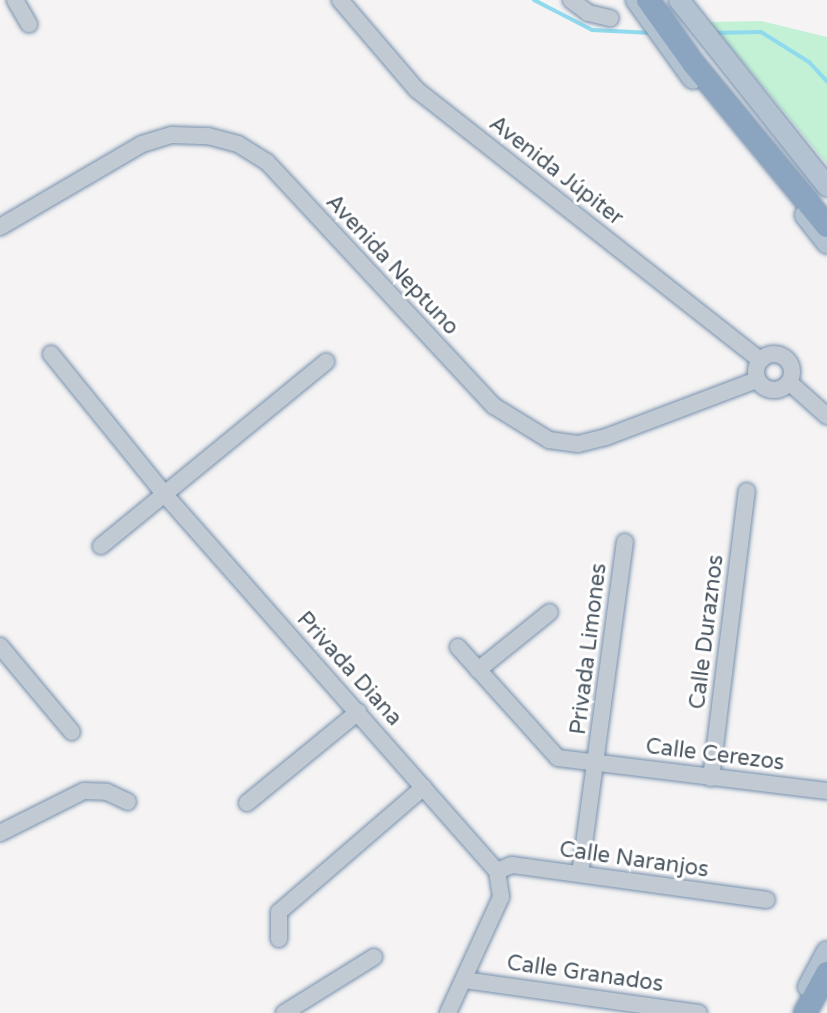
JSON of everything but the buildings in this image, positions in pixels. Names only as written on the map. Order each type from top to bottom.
[{"type":"highway","points":[[648,0],[668,11],[699,59],[827,226]]},
{"type":"highway","points":[[699,59],[827,207]]},
{"type":"highway","points":[[805,1013],[827,973]]},
{"type":"highway","points":[[823,1013],[827,1005]]},
{"type":"main road","points":[[636,0],[668,11]]},
{"type":"main road","points":[[699,59],[827,186]]},
{"type":"main road","points":[[699,59],[827,243]]},
{"type":"main road","points":[[795,1013],[827,952]]},
{"type":"street","points":[[15,0],[29,24]]},
{"type":"street","name":"Avenida Júpiter","points":[[340,0],[417,90],[760,360]]},
{"type":"street","points":[[571,0],[588,13],[610,18]]},
{"type":"street","name":"Avenida Neptuno","points":[[0,227],[142,144],[172,135],[208,136],[238,144],[267,162],[494,406],[549,440],[578,444],[606,437],[757,380]]},
{"type":"street","name":"Privada Diana","points":[[51,354],[167,497],[497,871]]},
{"type":"street","points":[[772,354],[785,358],[792,369],[789,382],[772,390],[757,380],[760,360],[772,354]]},
{"type":"street","points":[[101,546],[167,497],[326,362]]},
{"type":"street","points":[[789,382],[827,416]]},
{"type":"street","name":"Calle Duraznos","points":[[711,778],[747,491]]},
{"type":"street","name":"Privada Limones","points":[[580,874],[625,542]]},
{"type":"street","points":[[478,670],[550,612]]},
{"type":"street","points":[[0,646],[72,732]]},
{"type":"street","name":"Calle Cerezos","points":[[458,647],[558,758],[711,778],[827,787]]},
{"type":"street","points":[[247,803],[358,712]]},
{"type":"street","points":[[279,939],[279,912],[424,787]]},
{"type":"street","points":[[0,833],[84,791],[107,792],[128,802]]},
{"type":"street","name":"Calle Naranjos","points":[[497,871],[512,865],[767,900]]},
{"type":"street","points":[[448,1013],[501,897],[497,871]]},
{"type":"street","points":[[284,1013],[374,957]]},
{"type":"street","name":"Calle Granados","points":[[464,980],[699,1013]]},
{"type":"green space","points":[[761,21],[827,37],[827,164],[710,22]]},
{"type":"waterway","points":[[534,0],[592,30],[652,33]]},
{"type":"waterway","points":[[713,33],[761,32],[809,62],[827,81]]}]
